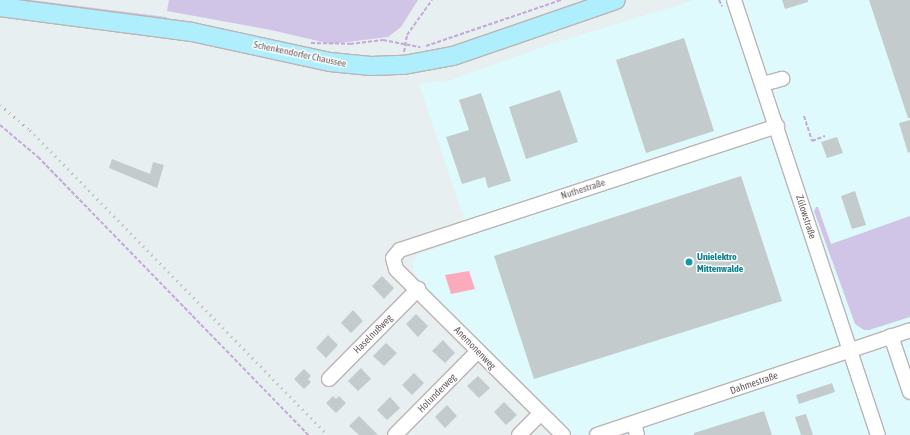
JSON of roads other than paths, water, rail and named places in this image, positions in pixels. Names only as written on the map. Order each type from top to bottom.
[{"type":"main road","name":"Schenkendorfer Chaussee","points":[[0,7],[192,32],[330,62],[371,66],[404,65],[453,56],[616,0]]},
{"type":"street","name":"Zülowstraße","points":[[734,0],[777,126],[878,435]]},
{"type":"street","points":[[763,84],[782,79]]},
{"type":"street","name":"Nuthestraße","points":[[393,258],[400,250],[777,126]]},
{"type":"street","name":"Anemonenweg","points":[[393,258],[396,269],[418,289],[540,414],[563,435]]},
{"type":"street","name":"Haselnußweg","points":[[329,379],[418,289]]},
{"type":"street","name":"Dahmestraße","points":[[597,435],[635,429],[850,350],[910,330]]},
{"type":"street","points":[[891,336],[906,364],[909,391]]},
{"type":"street","name":"Holunderweg","points":[[395,435],[478,351]]},
{"type":"street","points":[[519,435],[540,414]]},
{"type":"railway","points":[[0,105],[30,130],[328,435]]},
{"type":"place","name":"Unielektro Mittenwalde","points":[[689,262]]}]
